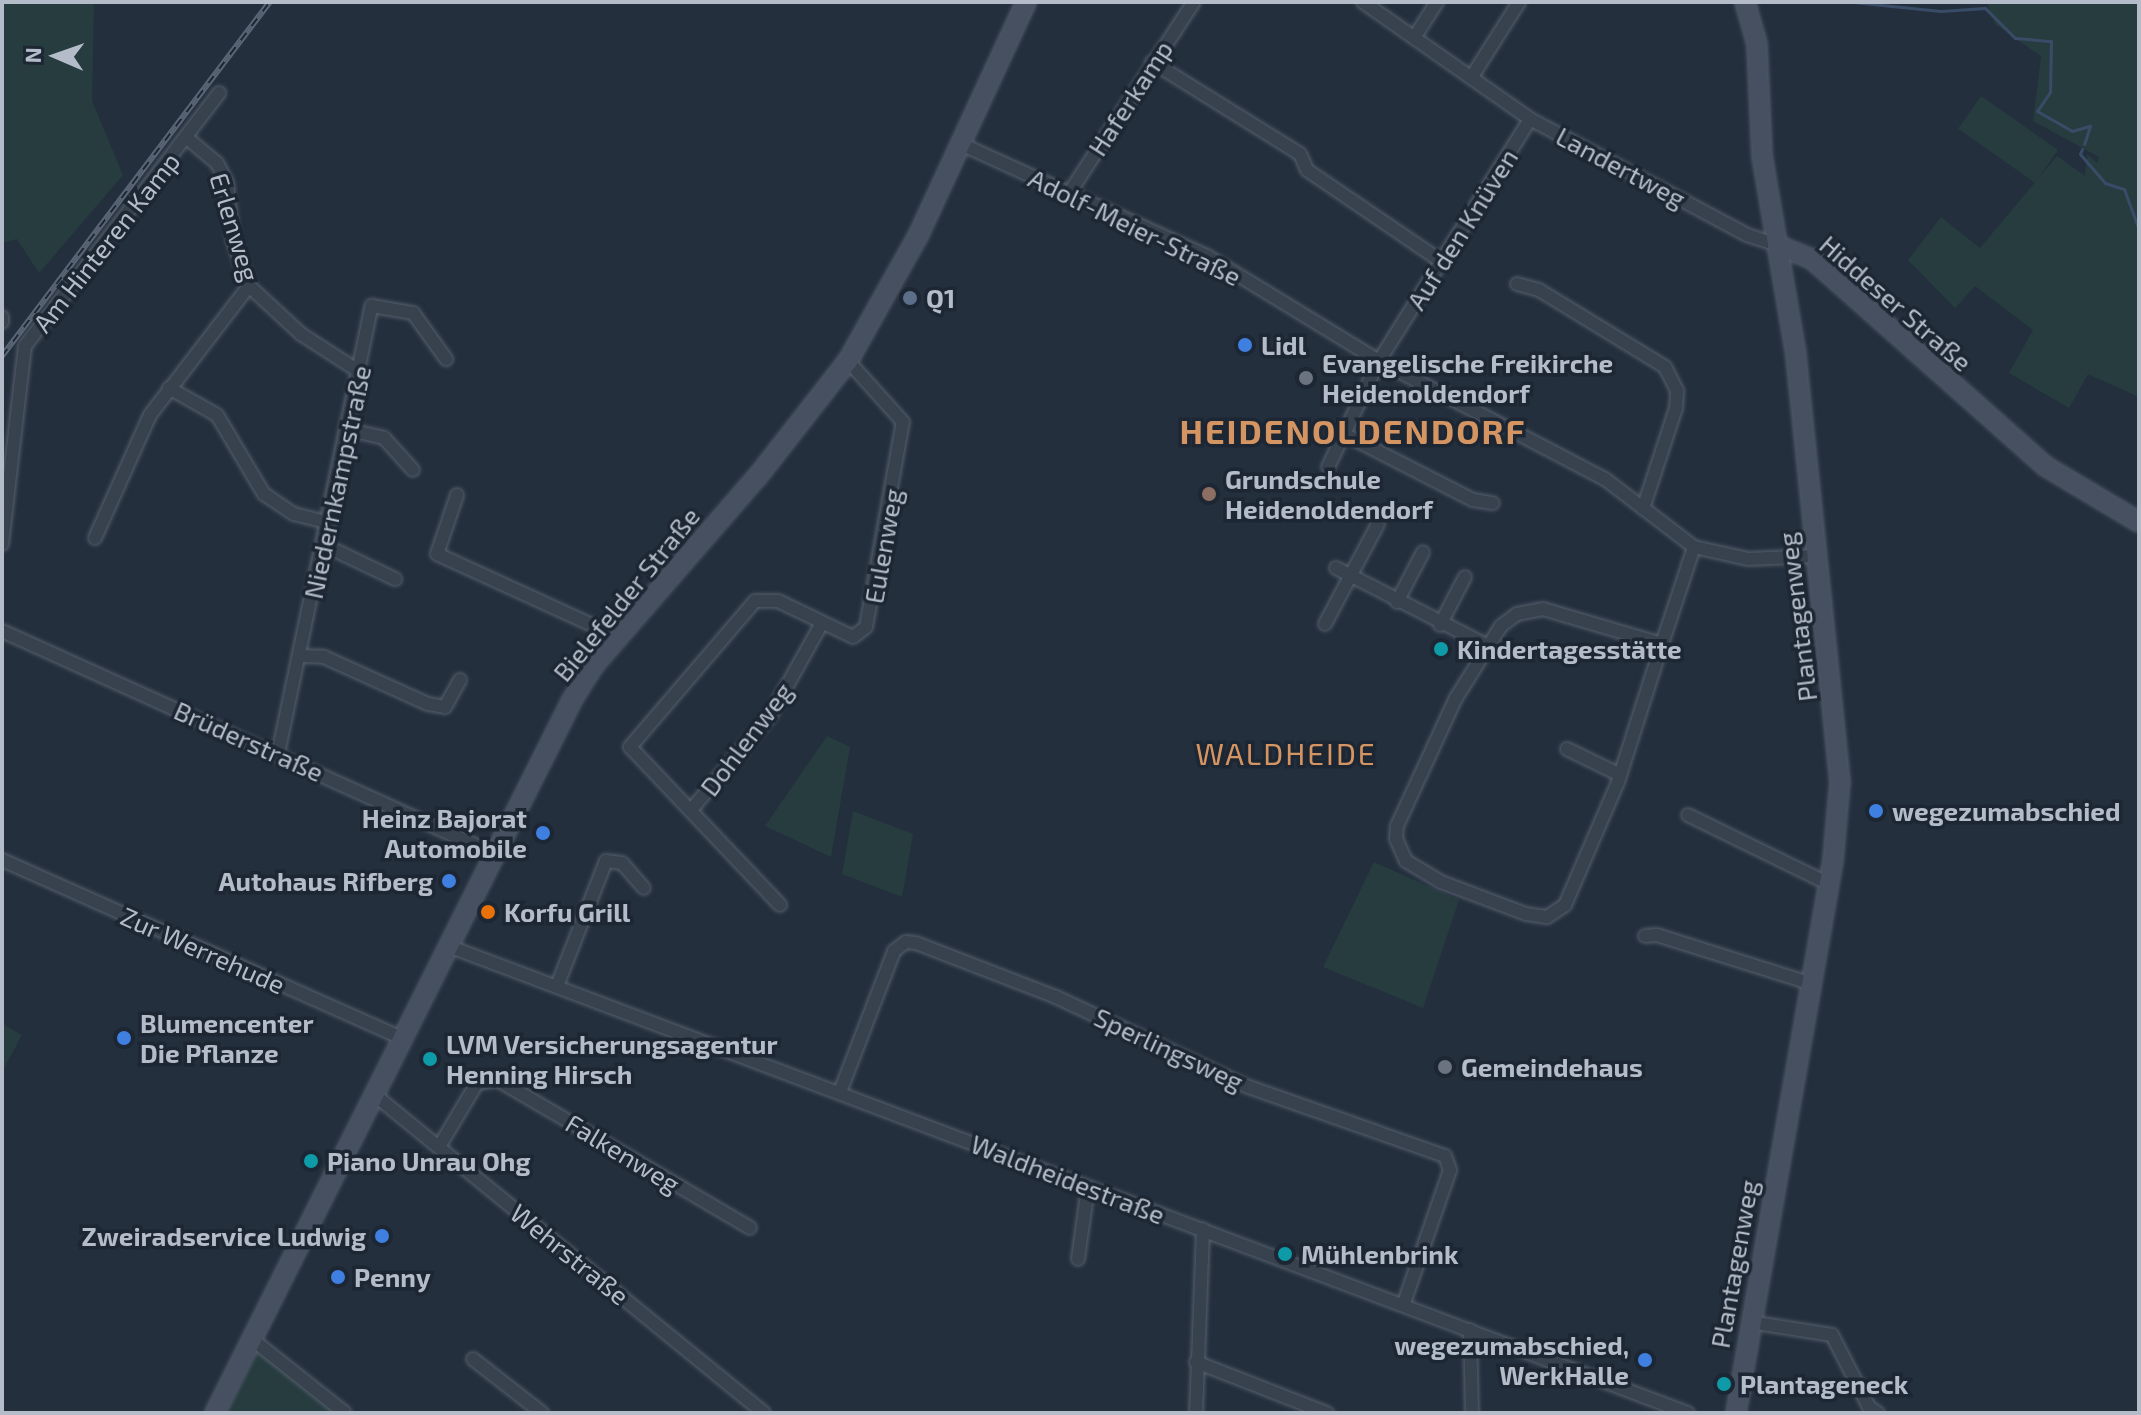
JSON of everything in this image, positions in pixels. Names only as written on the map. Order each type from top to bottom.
[{"type":"main road","name":"Bielefelder Straße","points":[[215,1413],[572,700],[618,637],[758,476],[848,361],[918,236],[1026,2]]},
{"type":"main road","name":"Hiddeser Straße","points":[[1745,2],[1757,44],[1762,155],[1777,245],[1812,259],[2045,466],[2139,522]]},
{"type":"main road","name":"Plantagenweg","points":[[1736,1413],[1809,983],[1838,833],[1839,756],[1814,556],[1795,349],[1777,245]]},
{"type":"street","name":"Haferkamp","points":[[1068,195],[1194,2]]},
{"type":"street","name":"Landertweg","points":[[1363,2],[1530,119],[1747,235],[1777,245]]},
{"type":"street","points":[[1414,38],[1437,2]]},
{"type":"street","points":[[1471,78],[1519,2]]},
{"type":"street","points":[[1152,62],[1290,147],[1300,154],[1307,170],[1441,261]]},
{"type":"street","name":"Am Hinteren Kamp","points":[[2,544],[25,346],[219,93]]},
{"type":"street","name":"Auf den Knüven","points":[[1328,467],[1379,361],[1530,119]]},
{"type":"street","name":"Erlenweg","points":[[187,138],[217,163],[227,183],[233,240],[249,286],[301,334],[360,372]]},
{"type":"street","name":"Adolf-Meier-Straße","points":[[961,144],[1207,256],[1379,361],[1605,479],[1694,547],[1748,559],[1814,556]]},
{"type":"street","points":[[1517,284],[1539,290],[1665,367],[1677,391],[1676,408],[1643,509]]},
{"type":"street","points":[[95,538],[150,415],[249,286]]},
{"type":"street","name":"Niedernkampstraße","points":[[278,754],[350,430],[372,306],[413,313],[446,359]]},
{"type":"street","name":"Eulenweg","points":[[691,810],[630,747],[755,601],[778,601],[853,637],[866,627],[903,422],[848,361]]},
{"type":"street","points":[[169,388],[217,415],[264,494],[294,514],[329,523]]},
{"type":"street","points":[[350,430],[384,438],[413,470]]},
{"type":"street","points":[[1344,434],[1473,500],[1493,503]]},
{"type":"street","points":[[457,495],[437,554],[618,637]]},
{"type":"street","points":[[1325,624],[1378,524]]},
{"type":"street","points":[[324,545],[395,579]]},
{"type":"street","points":[[1662,644],[1543,609],[1517,614],[1488,646],[1456,698],[1397,826],[1396,839],[1406,861],[1422,873],[1494,904],[1547,917],[1565,905],[1620,775],[1694,547]]},
{"type":"street","points":[[1397,602],[1423,552]]},
{"type":"street","points":[[1336,568],[1440,625],[1488,646]]},
{"type":"street","points":[[1440,625],[1465,577]]},
{"type":"street","name":"Dohlenweg","points":[[691,810],[770,716],[822,623]]},
{"type":"street","name":"Brüderstraße","points":[[2,631],[495,854]]},
{"type":"street","points":[[300,656],[324,657],[428,704],[445,707],[460,680]]},
{"type":"street","points":[[1567,749],[1620,775]]},
{"type":"street","points":[[691,810],[780,905]]},
{"type":"street","points":[[1688,815],[1829,884]]},
{"type":"street","name":"Zur Werrehude","points":[[2,860],[404,1039]]},
{"type":"street","points":[[557,986],[606,861],[622,863],[644,888]]},
{"type":"street","points":[[1645,936],[1657,935],[1809,983]]},
{"type":"street","name":"Sperlingsweg","points":[[840,1092],[894,951],[906,942],[916,943],[1056,997],[1246,1086],[1445,1156],[1450,1170],[1404,1303]]},
{"type":"street","name":"Waldheidestraße","points":[[448,946],[1088,1188],[1404,1303],[1688,1413]]},
{"type":"street","name":"Falkenweg","points":[[439,1147],[477,1083],[498,1080],[750,1228]]},
{"type":"street","name":"Wehrstraße","points":[[376,1096],[764,1413]]},
{"type":"street","points":[[1078,1259],[1088,1188]]},
{"type":"street","points":[[1196,1413],[1203,1229]]},
{"type":"street","points":[[1750,1322],[1832,1335],[1869,1407],[1878,1413]]},
{"type":"street","points":[[1470,1330],[1472,1413]]},
{"type":"street","points":[[253,1340],[345,1413]]},
{"type":"street","points":[[473,1359],[542,1413]]},
{"type":"street","points":[[1196,1362],[1327,1413]]},
{"type":"green space","points":[[2,2],[94,2],[92,101],[123,175],[39,273],[17,239],[2,243]]},
{"type":"green space","points":[[1918,2],[2139,2],[2139,397],[2088,374],[2069,408],[2009,373],[2033,330],[1975,286],[1955,308],[1908,260],[1941,217],[1980,248],[2057,156],[2085,176],[2087,154],[2097,163],[2099,157],[2033,121],[2041,56],[1995,24],[1987,3]]},
{"type":"green space","points":[[1981,96],[2058,150],[2035,183],[1958,129]]},
{"type":"green space","points":[[827,736],[850,747],[831,857],[765,826]]},
{"type":"green space","points":[[853,811],[913,834],[902,897],[842,874]]},
{"type":"green space","points":[[1374,862],[1459,900],[1423,1008],[1323,967]]},
{"type":"green space","points":[[2,1024],[22,1035],[2,1072]]},
{"type":"green space","points":[[258,1351],[334,1413],[227,1413]]},
{"type":"waterway","points":[[1853,2],[1941,11],[1985,8],[2015,38],[2051,41],[2050,92],[2037,111],[2072,131],[2090,126],[2084,144]]},
{"type":"waterway","points":[[2082,149],[2080,154],[2105,183],[2124,189],[2139,230]]},
{"type":"railway","points":[[2,356],[270,2]]},
{"type":"place","name":"Q1","points":[[910,298]]},
{"type":"place","name":"Lidl","points":[[1245,345]]},
{"type":"place","name":"Evangelische Freikirche Heidenoldendorf","points":[[1306,378]]},
{"type":"place","name":"Grundschule Heidenoldendorf","points":[[1209,494]]},
{"type":"place","name":"Kindertagesstätte","points":[[1441,649]]},
{"type":"place","name":"wegezumabschied","points":[[1876,811]]},
{"type":"place","name":"Heinz Bajorat Automobile","points":[[543,833]]},
{"type":"place","name":"Autohaus Rifberg","points":[[449,881]]},
{"type":"place","name":"Korfu Grill","points":[[488,912]]},
{"type":"place","name":"Blumencenter Die Pflanze","points":[[124,1038]]},
{"type":"place","name":"LVM Versicherungsagentur Henning Hirsch","points":[[430,1059]]},
{"type":"place","name":"Gemeindehaus","points":[[1445,1067]]},
{"type":"place","name":"Piano Unrau Ohg","points":[[311,1161]]},
{"type":"place","name":"Zweiradservice Ludwig","points":[[382,1236]]},
{"type":"place","name":"Mühlenbrink","points":[[1285,1254]]},
{"type":"place","name":"Penny","points":[[338,1277]]},
{"type":"place","name":"wegezumabschied, WerkHalle","points":[[1645,1360]]},
{"type":"place","name":"Plantageneck","points":[[1724,1384]]},
{"type":"district","name":"HEIDENOLDENDORF","points":[[1353,431]]},
{"type":"district","name":"WALDHEIDE","points":[[1286,753]]}]
